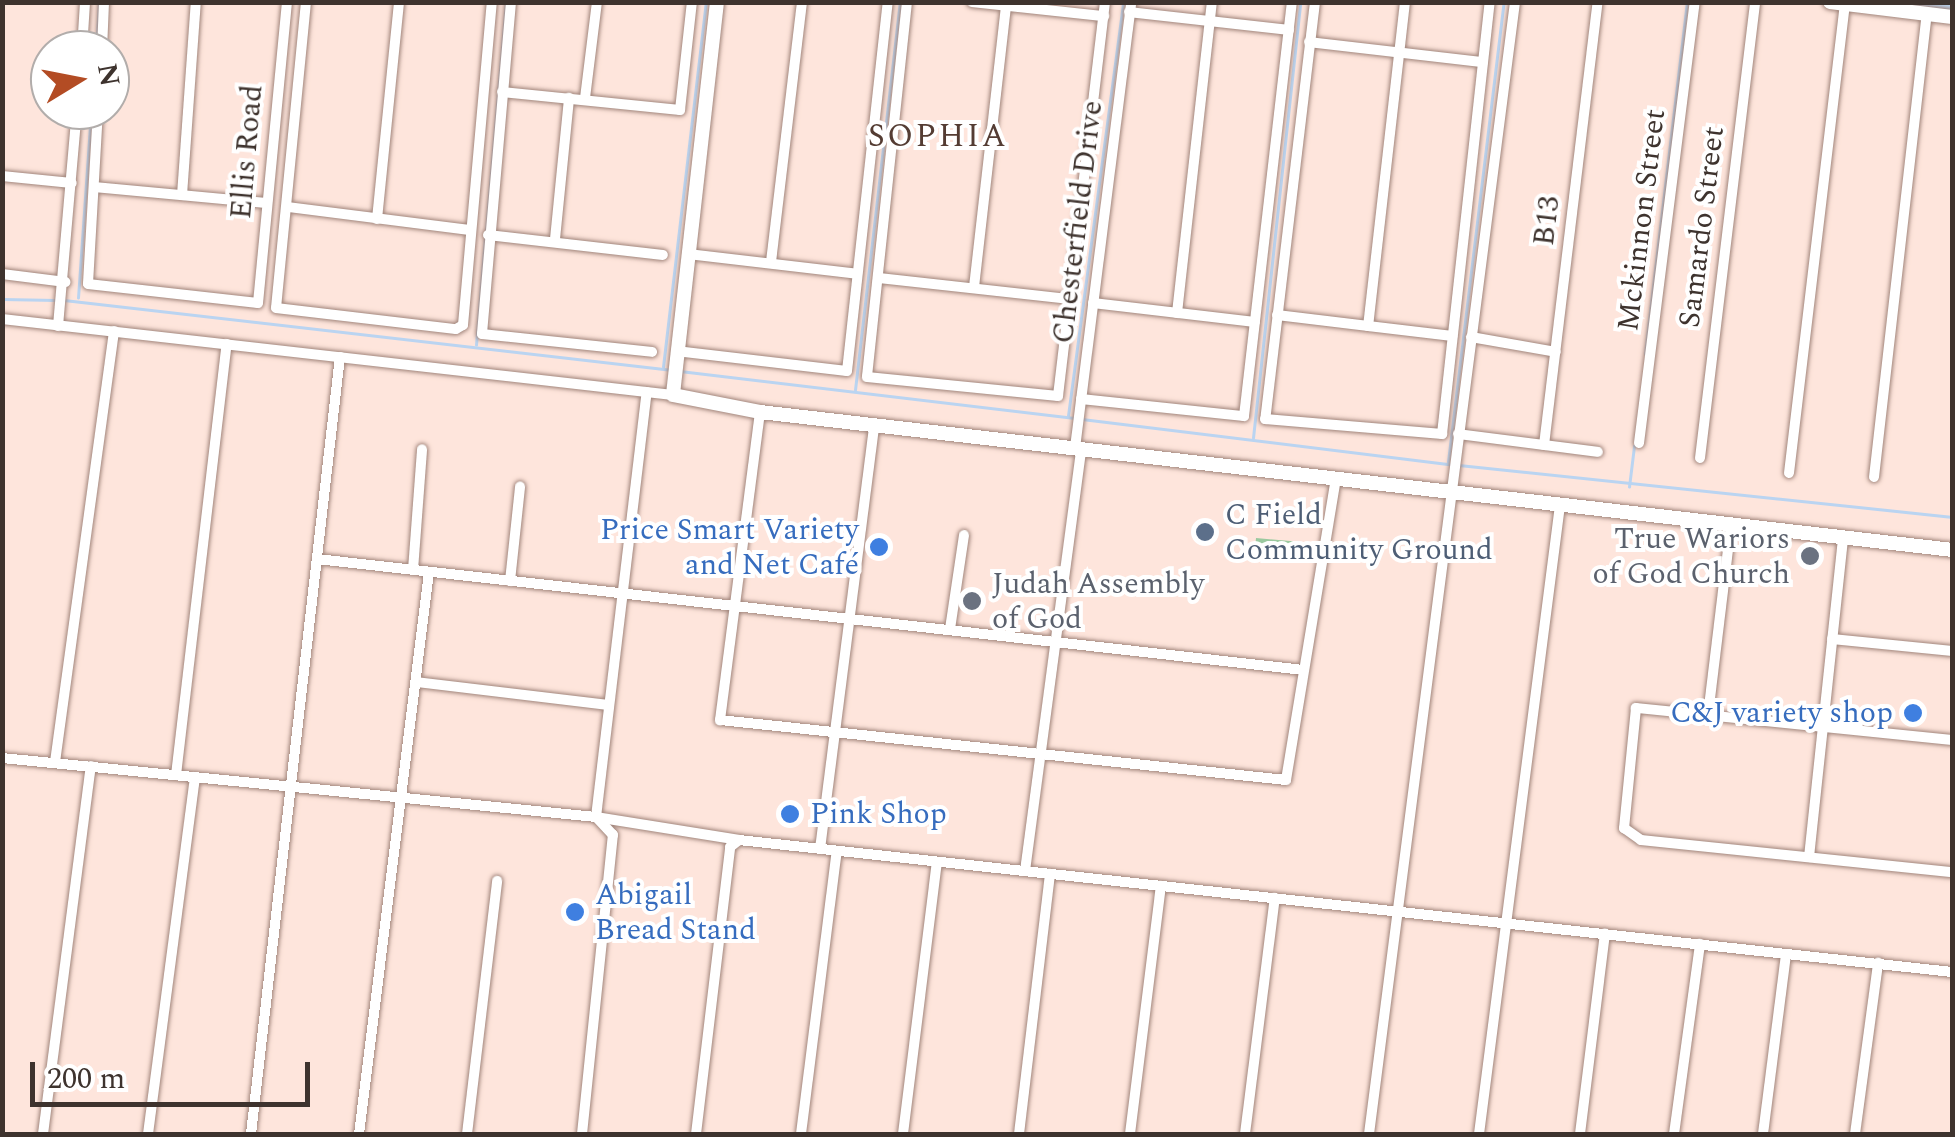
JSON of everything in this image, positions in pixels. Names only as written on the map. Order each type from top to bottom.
[{"type":"street","points":[[84,30],[86,2]]},
{"type":"street","points":[[103,30],[104,2]]},
{"type":"street","points":[[182,195],[196,2]]},
{"type":"street","name":"Ellis Road","points":[[94,187],[87,280],[92,288],[254,304],[260,300],[287,2]]},
{"type":"street","points":[[306,2],[276,308],[456,329],[463,325],[492,2]]},
{"type":"street","points":[[377,219],[399,2]]},
{"type":"street","points":[[511,2],[482,334],[652,352]]},
{"type":"street","points":[[586,98],[598,2]]},
{"type":"street","points":[[502,92],[680,110],[692,2]]},
{"type":"street","points":[[672,395],[717,2]]},
{"type":"street","points":[[770,262],[802,2]]},
{"type":"street","points":[[676,353],[847,371],[888,2]]},
{"type":"street","points":[[907,2],[879,278],[1068,299]]},
{"type":"street","points":[[972,2],[1104,16]]},
{"type":"street","name":"Chesterfield Drive","points":[[879,278],[867,377],[1058,396],[1106,2]]},
{"type":"street","points":[[1177,313],[1212,2]]},
{"type":"street","points":[[1082,399],[1244,416],[1292,2]]},
{"type":"street","points":[[1315,2],[1265,419],[1442,434],[1490,2]]},
{"type":"street","points":[[1368,326],[1406,2]]},
{"type":"street","points":[[1369,1134],[1515,2]]},
{"type":"street","name":"B13","points":[[1544,445],[1598,2]]},
{"type":"street","name":"Mckinnon Street","points":[[1639,444],[1695,2]]},
{"type":"street","name":"Samardo Street","points":[[1700,458],[1755,2]]},
{"type":"street","points":[[1789,472],[1837,3],[1952,17]]},
{"type":"street","points":[[974,287],[1006,7]]},
{"type":"street","points":[[1130,7],[1210,22],[1289,30]]},
{"type":"street","name":"Chesterfield Drive","points":[[1025,871],[1130,7]]},
{"type":"street","points":[[1874,477],[1927,14]]},
{"type":"street","points":[[1309,42],[1483,62]]},
{"type":"street","points":[[555,239],[569,98]]},
{"type":"street","points":[[59,323],[76,130]]},
{"type":"street","points":[[97,130],[94,187],[266,203]]},
{"type":"street","points":[[2,176],[72,182]]},
{"type":"street","points":[[288,207],[471,230]]},
{"type":"street","points":[[488,235],[555,239],[663,255]]},
{"type":"street","points":[[688,254],[857,274]]},
{"type":"street","points":[[2,274],[64,286]]},
{"type":"street","points":[[1094,302],[1255,322]]},
{"type":"street","points":[[1277,315],[1452,336]]},
{"type":"street","points":[[2,319],[647,392],[760,412],[1952,550]]},
{"type":"street","points":[[55,762],[114,332]]},
{"type":"street","points":[[1471,337],[1556,352]]},
{"type":"street","points":[[176,775],[227,344]]},
{"type":"street","points":[[252,1134],[340,357]]},
{"type":"street","points":[[596,817],[619,593],[647,392]]},
{"type":"street","points":[[760,412],[732,604],[720,720],[1286,780],[1336,478]]},
{"type":"street","points":[[820,849],[874,425]]},
{"type":"street","points":[[1458,434],[1598,452]]},
{"type":"street","points":[[413,570],[422,450]]},
{"type":"street","points":[[510,581],[520,487]]},
{"type":"street","points":[[1480,1134],[1560,505]]},
{"type":"street","points":[[1708,716],[1730,524]]},
{"type":"street","points":[[950,629],[964,535]]},
{"type":"street","points":[[1809,857],[1844,537]]},
{"type":"street","points":[[317,559],[1303,670]]},
{"type":"street","points":[[359,1134],[430,572]]},
{"type":"street","points":[[1832,639],[1952,651]]},
{"type":"street","points":[[416,682],[608,705]]},
{"type":"street","points":[[1952,740],[1636,708],[1624,828],[1641,840],[1952,872]]},
{"type":"street","points":[[2,758],[596,817],[739,840],[1952,972]]},
{"type":"street","points":[[43,1134],[91,766]]},
{"type":"street","points":[[148,1134],[195,777]]},
{"type":"street","points":[[582,1134],[614,835],[596,817]]},
{"type":"street","points":[[696,1134],[730,847],[739,840]]},
{"type":"street","points":[[801,1134],[837,851]]},
{"type":"street","points":[[903,1134],[937,862]]},
{"type":"street","points":[[1019,1134],[1050,874]]},
{"type":"street","points":[[467,1134],[497,881]]},
{"type":"street","points":[[1130,1134],[1161,886]]},
{"type":"street","points":[[1245,1134],[1275,898]]},
{"type":"street","points":[[1580,1134],[1606,934]]},
{"type":"street","points":[[1674,1134],[1700,944]]},
{"type":"street","points":[[1763,1134],[1786,954]]},
{"type":"street","points":[[1855,1134],[1878,964]]},
{"type":"green space","points":[[1256,538],[1302,542],[1300,561],[1254,557]]},
{"type":"waterway","points":[[97,30],[99,2]]},
{"type":"waterway","points":[[486,230],[506,2]]},
{"type":"waterway","points":[[663,367],[706,2]]},
{"type":"waterway","points":[[855,390],[900,2]]},
{"type":"waterway","points":[[1068,416],[1123,2]]},
{"type":"waterway","points":[[1253,438],[1300,2]]},
{"type":"waterway","points":[[1448,462],[1504,2]]},
{"type":"waterway","points":[[1645,354],[1687,2]]},
{"type":"waterway","points":[[1905,2],[1952,8]]},
{"type":"waterway","points":[[78,298],[90,130]]},
{"type":"waterway","points":[[476,345],[485,238]]},
{"type":"waterway","points":[[2,299],[56,300]]},
{"type":"waterway","points":[[64,300],[672,370]]},
{"type":"waterway","points":[[680,371],[1074,418]]},
{"type":"waterway","points":[[1082,419],[1451,464]]},
{"type":"waterway","points":[[1629,487],[1634,446]]},
{"type":"waterway","points":[[1459,465],[1952,517]]},
{"type":"place","name":"C Field Community Ground","points":[[1205,532]]},
{"type":"place","name":"Price Smart Variety and Net Café","points":[[879,547]]},
{"type":"place","name":"True Wariors of God Church","points":[[1810,556]]},
{"type":"place","name":"Judah Assembly of God","points":[[972,601]]},
{"type":"place","name":"C&J variety shop","points":[[1913,713]]},
{"type":"place","name":"Pink Shop","points":[[790,814]]},
{"type":"place","name":"Abigail Bread Stand","points":[[575,912]]},
{"type":"district","name":"SOPHIA","points":[[938,137]]}]
